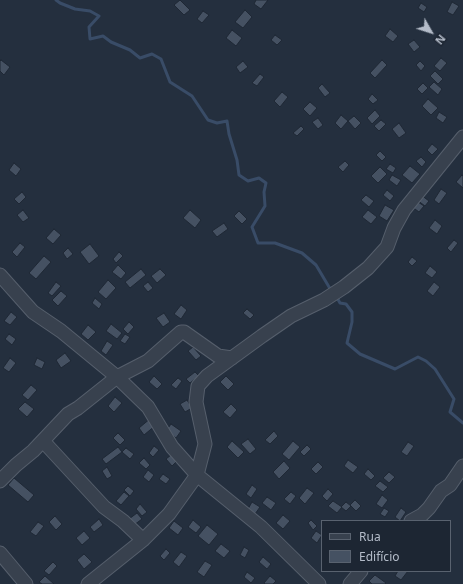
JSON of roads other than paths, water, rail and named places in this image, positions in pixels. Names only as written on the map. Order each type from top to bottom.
[{"type":"street","points":[[88,584],[143,540],[169,514],[197,475],[205,444],[196,402],[198,386],[207,376],[291,316],[324,300],[344,287],[368,268],[387,247],[394,228],[404,210],[463,137]]},
{"type":"street","points":[[1,279],[33,312],[61,331],[117,377],[148,407],[172,447],[197,475],[261,527],[319,584]]},
{"type":"street","points":[[0,481],[43,441],[68,414],[78,408],[117,377],[148,361],[181,332],[184,332],[218,356],[232,358]]},
{"type":"street","points":[[43,441],[104,507],[123,521],[143,540]]},
{"type":"street","points":[[413,520],[422,515],[429,508],[441,491],[450,485],[463,466]]},
{"type":"street","points":[[0,553],[26,584]]},
{"type":"street","points":[[350,584],[360,572]]},
{"type":"waterway","points":[[56,0],[75,9],[90,11],[99,16],[89,27],[90,39],[103,36],[111,42],[130,50],[140,58],[152,54],[161,59],[170,82],[192,96],[208,120],[217,123],[227,121],[229,134],[237,160],[239,175],[248,181],[259,178],[266,183],[264,192],[265,206],[252,227],[258,243],[275,243],[302,253],[316,265],[332,292]]},
{"type":"waterway","points":[[336,296],[340,303],[346,304],[352,312],[352,322],[347,343],[360,354],[395,369],[418,357],[426,361],[435,369],[454,399],[450,412],[463,423]]}]
